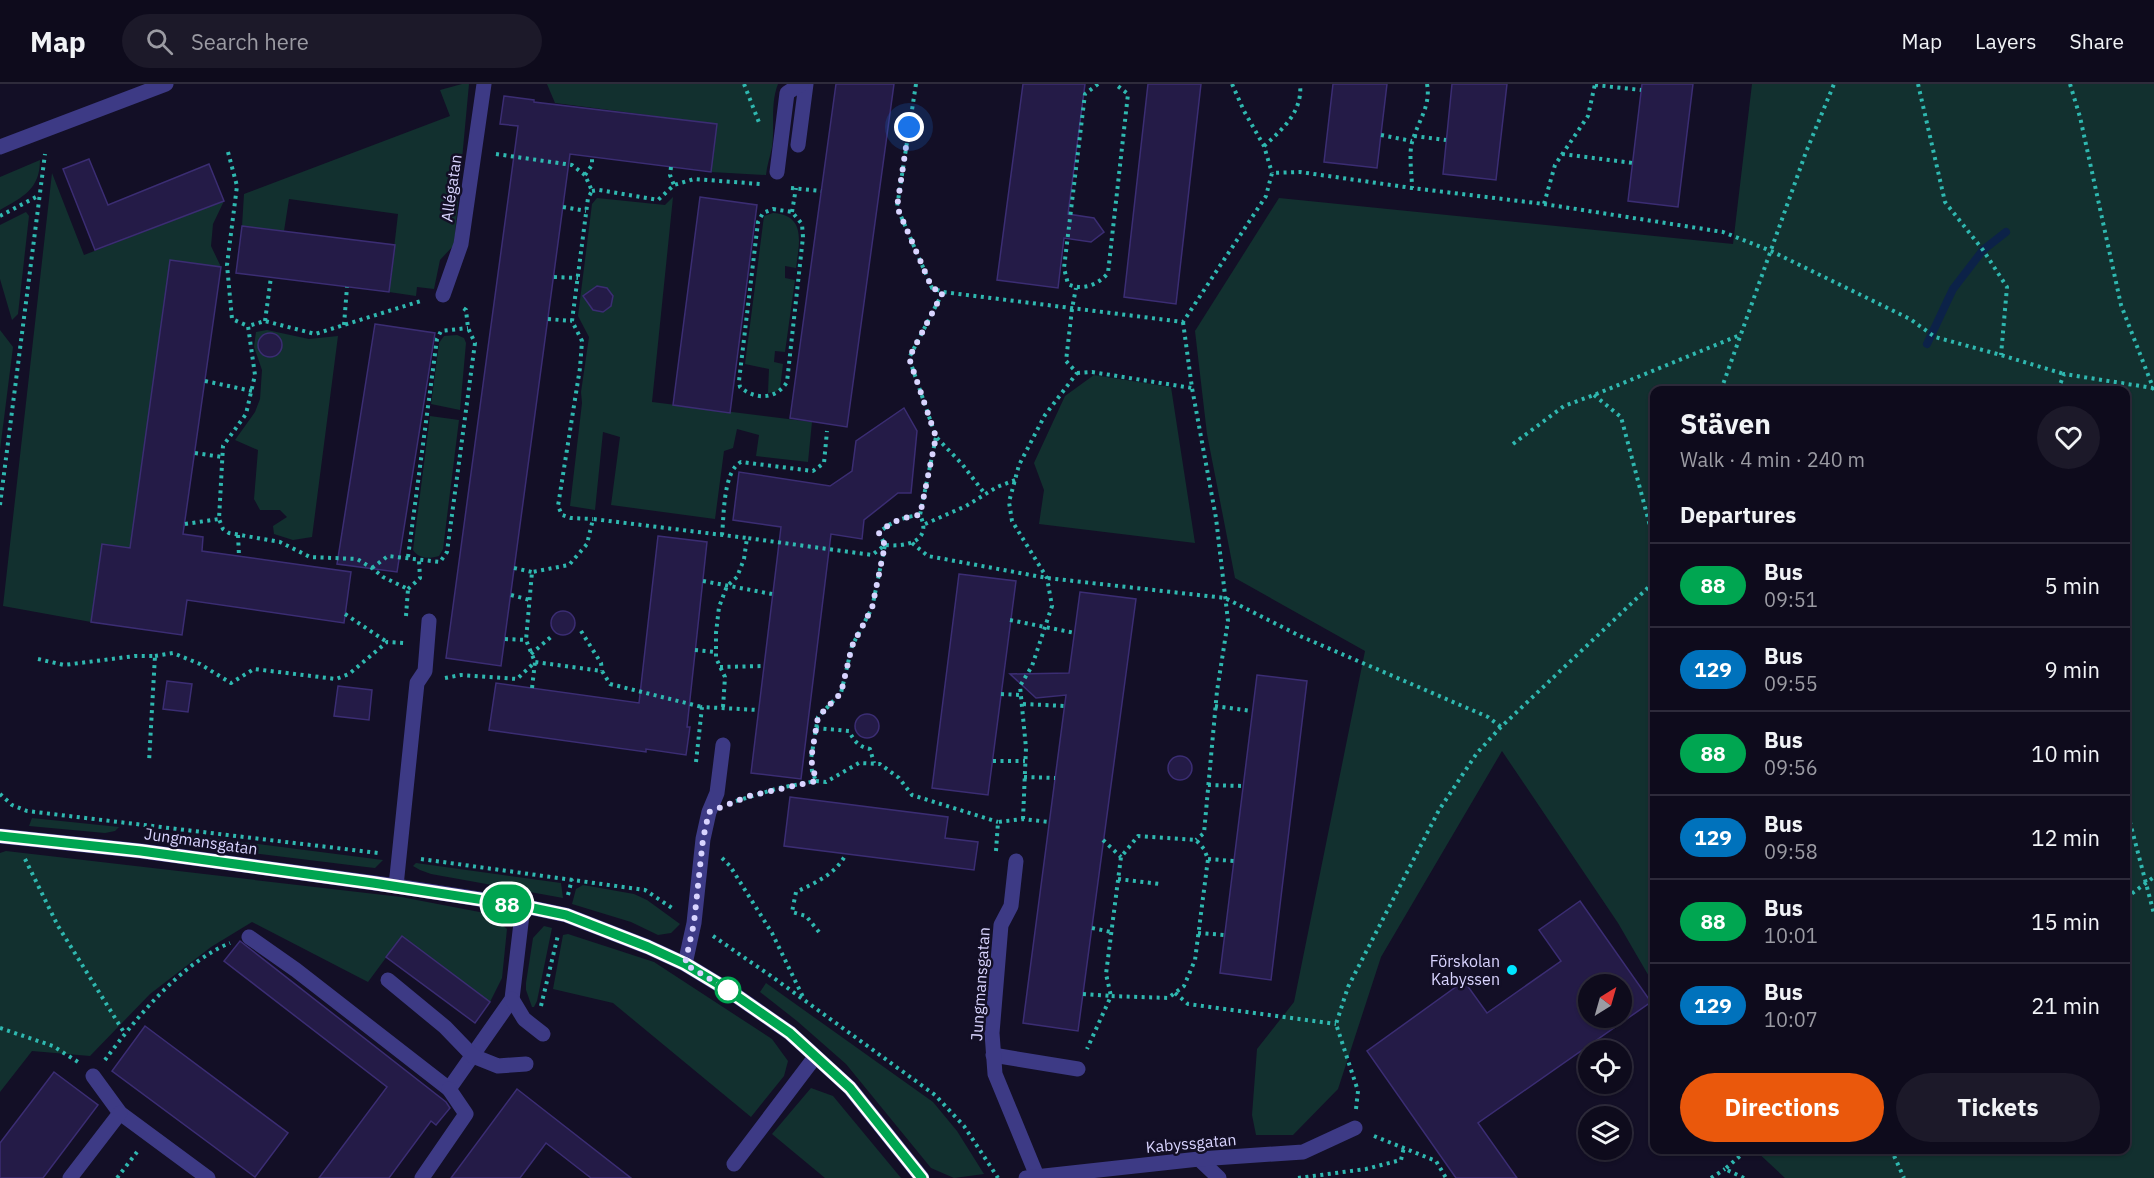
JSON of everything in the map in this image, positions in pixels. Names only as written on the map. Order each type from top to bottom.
[{"type":"street","points":[[0,147],[166,84]]},
{"type":"street","name":"Allégatan","points":[[443,294],[461,244],[484,84]]},
{"type":"street","points":[[772,178],[787,93],[801,84]]},
{"type":"street","points":[[798,145],[806,84]]},
{"type":"street","points":[[396,886],[417,683],[424,671],[429,621]]},
{"type":"street","points":[[685,964],[694,923],[703,839],[709,812],[717,793],[723,745]]},
{"type":"street","name":"Jungmansgatan","points":[[0,836],[141,851],[396,886],[523,906],[563,915],[648,947],[685,964],[728,990],[790,1033],[850,1088],[922,1178]]},
{"type":"street","name":"Jungmansgatan","points":[[1016,861],[1011,906],[1001,925],[992,1033],[993,1055],[995,1074],[1031,1177]]},
{"type":"street","points":[[449,1089],[512,999],[523,906]]},
{"type":"street","points":[[249,937],[296,970],[449,1089],[466,1114],[422,1178]]},
{"type":"street","points":[[388,980],[445,1027],[473,1056],[498,1066],[526,1064]]},
{"type":"street","points":[[512,999],[524,1019],[543,1034]]},
{"type":"street","points":[[993,1055],[1078,1069]]},
{"type":"street","points":[[734,1164],[815,1056]]},
{"type":"street","points":[[93,1076],[120,1113],[207,1178]]},
{"type":"street","points":[[70,1178],[120,1113]]},
{"type":"street","name":"Kabyssgatan","points":[[1031,1177],[1199,1159],[1303,1152],[1354,1128]]},
{"type":"street","points":[[1199,1159],[1220,1178]]},
{"type":"path","points":[[916,84],[897,207],[932,288],[943,292],[1183,322]]},
{"type":"path","points":[[1098,84],[1085,94],[1064,268],[1068,284],[1076,288],[1089,286],[1108,273],[1128,94],[1115,84]]},
{"type":"path","points":[[1196,840],[1204,833],[1215,706],[1228,621],[1216,518],[1192,388],[1183,322],[1266,196],[1272,173],[1264,146],[1232,84]]},
{"type":"path","points":[[1264,146],[1286,126],[1295,112],[1300,84]]},
{"type":"path","points":[[1412,188],[1413,139],[1423,119],[1429,93],[1427,84]]},
{"type":"path","points":[[1722,386],[1806,152],[1834,84]]},
{"type":"path","points":[[1918,84],[1945,202],[1983,250],[2007,287],[2001,355]]},
{"type":"path","points":[[2070,84],[2080,117],[2121,305],[2154,389]]},
{"type":"path","points":[[1544,204],[1555,165],[1588,116],[1595,85],[1641,90]]},
{"type":"path","points":[[0,505],[38,195],[49,128]]},
{"type":"path","points":[[1380,135],[1446,140]]},
{"type":"path","points":[[474,150],[572,165],[585,175],[592,191]]},
{"type":"path","points":[[228,152],[237,186],[227,265],[232,320],[248,326],[264,321],[315,334],[443,294],[466,310],[468,328],[475,343],[447,552],[440,562],[388,556],[372,568]]},
{"type":"path","points":[[1562,154],[1633,163]]},
{"type":"path","points":[[585,175],[592,165],[592,157]]},
{"type":"path","points":[[671,167],[670,175],[674,185]]},
{"type":"path","points":[[1272,173],[1300,172],[1544,204],[1723,232],[1771,251],[1910,319],[1935,337],[2064,374],[2154,389]]},
{"type":"path","points":[[592,191],[599,190],[658,200],[674,185],[694,179],[772,178]]},
{"type":"path","points":[[788,187],[821,191]]},
{"type":"path","points":[[792,212],[773,209],[763,213],[758,222],[739,381],[740,387],[757,396],[772,396],[787,382],[803,237],[802,224],[792,212],[796,188]]},
{"type":"path","points":[[592,191],[588,198],[586,211],[572,321],[582,341],[580,368],[558,507],[562,515],[571,518],[872,555],[885,545],[902,547],[912,543],[923,533],[925,524],[920,515],[936,437]]},
{"type":"path","points":[[0,216],[38,195]]},
{"type":"path","points":[[563,207],[586,211]]},
{"type":"path","points":[[264,321],[271,277]]},
{"type":"path","points":[[554,277],[578,278]]},
{"type":"path","points":[[344,325],[347,287]]},
{"type":"path","points":[[1076,288],[1066,361],[1077,373]]},
{"type":"path","points":[[943,292],[909,358],[936,437],[962,464],[985,494]]},
{"type":"path","points":[[548,319],[572,321]]},
{"type":"path","points":[[248,326],[255,375],[246,414],[223,446],[219,519],[223,529],[238,535],[280,542],[310,557],[357,559],[382,577],[408,589]]},
{"type":"path","points":[[408,557],[437,339],[441,332],[468,328]]},
{"type":"path","points":[[1513,444],[1564,406],[1740,335]]},
{"type":"path","points":[[1049,822],[1023,819],[1025,761],[1020,686],[1032,666],[1052,606],[1047,578],[1012,521],[1009,502],[1019,465],[1045,415],[1077,373],[1092,372],[1192,388]]},
{"type":"path","points":[[2060,386],[2064,374]]},
{"type":"path","points":[[205,381],[252,391]]},
{"type":"path","points":[[1594,395],[1621,417],[1650,526]]},
{"type":"path","points":[[722,535],[729,474],[735,465],[741,462],[813,471],[824,463],[827,431]]},
{"type":"path","points":[[195,453],[222,457]]},
{"type":"path","points":[[925,524],[966,506],[1015,480]]},
{"type":"path","points":[[816,781],[811,759],[818,717],[841,693],[852,646],[872,608],[885,545],[879,533],[888,524],[908,516],[920,515]]},
{"type":"path","points":[[185,524],[219,519]]},
{"type":"path","points":[[514,568],[532,572],[569,565],[587,544],[593,519]]},
{"type":"path","points":[[238,535],[239,556]]},
{"type":"path","points":[[747,538],[744,559],[737,577],[727,586],[719,607],[716,658],[725,677],[723,707],[758,710]]},
{"type":"path","points":[[912,543],[928,556],[1047,578],[1226,598],[1300,636],[1347,654],[1394,677],[1488,717],[1501,727]]},
{"type":"path","points":[[405,622],[408,589],[420,578],[419,560]]},
{"type":"path","points":[[532,572],[526,640],[535,662],[532,688]]},
{"type":"path","points":[[703,581],[772,594]]},
{"type":"path","points":[[1446,1178],[1436,1161],[1354,1128],[1358,1091],[1336,1024],[1348,987],[1439,810],[1477,753],[1501,727],[1650,586]]},
{"type":"path","points":[[511,595],[530,600]]},
{"type":"path","points":[[345,614],[387,642],[404,643]]},
{"type":"path","points":[[1011,620],[1075,633]]},
{"type":"path","points":[[581,631],[602,663],[602,671],[610,684],[702,707]]},
{"type":"path","points":[[404,654],[405,632]]},
{"type":"path","points":[[531,654],[552,636]]},
{"type":"path","points":[[505,639],[526,640]]},
{"type":"path","points":[[38,659],[64,665],[173,653],[200,664],[231,682],[254,669],[336,679],[350,674],[387,642]]},
{"type":"path","points":[[695,650],[716,652]]},
{"type":"path","points":[[149,762],[155,656]]},
{"type":"path","points":[[417,683],[461,675],[517,679],[535,662]]},
{"type":"path","points":[[535,662],[602,671]]},
{"type":"path","points":[[720,667],[764,666]]},
{"type":"path","points":[[1001,694],[1022,695]]},
{"type":"path","points":[[1023,704],[1065,706]]},
{"type":"path","points":[[1215,706],[1252,711]]},
{"type":"path","points":[[816,728],[849,731],[854,741],[863,748],[870,749],[874,764]]},
{"type":"path","points":[[993,761],[1025,761]]},
{"type":"path","points":[[709,812],[749,796],[816,781],[826,782],[859,763],[880,764],[899,778],[912,795],[998,822]]},
{"type":"path","points":[[1024,777],[1055,778]]},
{"type":"path","points":[[1208,785],[1243,786]]},
{"type":"path","points":[[27,811],[24,858],[58,926],[125,1034]]},
{"type":"path","points":[[2130,823],[2154,914]]},
{"type":"path","points":[[1078,1069],[1111,996],[1106,974],[1121,857],[1138,836],[1196,840],[1204,849],[1208,859],[1196,960],[1184,986],[1168,998],[1111,996],[1083,994]]},
{"type":"path","points":[[703,839],[730,866],[771,933],[804,1000]]},
{"type":"path","points":[[1104,840],[1121,857]]},
{"type":"path","points":[[819,932],[806,916],[792,912],[796,892],[824,878],[843,861],[846,854]]},
{"type":"path","points":[[1208,859],[1234,861]]},
{"type":"path","points":[[2130,895],[2154,877]]},
{"type":"path","points":[[543,1034],[540,1013],[572,879]]},
{"type":"path","points":[[1118,879],[1160,884]]},
{"type":"path","points":[[1092,928],[1111,932]]},
{"type":"path","points":[[1198,933],[1225,935]]},
{"type":"path","points":[[0,1028],[53,1046],[77,1061],[93,1076],[155,998],[215,949],[249,937]]},
{"type":"path","points":[[1175,993],[1188,1004],[1336,1024]]},
{"type":"path","points":[[117,1178],[150,1135]]},
{"type":"path","points":[[1298,1178],[1366,1169],[1401,1160],[1404,1148]]},
{"type":"path","points":[[1711,1178],[1742,1154]]},
{"type":"path","points":[[1893,1154],[1904,1178]]},
{"type":"path","points":[[1725,1169],[1744,1178]]},
{"type":"green space","points":[[469,84],[454,245],[440,260],[434,289],[417,287],[416,296],[389,292],[398,214],[289,199],[284,231],[242,226],[244,194],[450,116],[440,90]]},
{"type":"green space","points":[[547,84],[778,84],[774,99],[772,147],[766,175],[711,172],[717,124],[555,103]]},
{"type":"green space","points":[[1752,84],[2154,84],[2154,1178],[1785,1178],[1759,1154],[2130,1154],[2130,386],[1650,386],[1650,978],[1618,923],[1502,751],[1381,957],[1338,1089],[1293,1135],[1256,1135],[1252,1115],[1257,1049],[1294,1002],[1365,651],[1235,578],[1207,434],[1195,331],[1279,198],[1733,244]]},
{"type":"green space","points":[[40,160],[37,178],[29,191],[0,210],[0,177]]},
{"type":"green space","points":[[52,173],[84,255],[224,201],[213,224],[211,246],[221,267],[170,260],[130,548],[102,544],[91,622],[3,606]]},
{"type":"green space","points":[[673,197],[652,402],[812,422],[808,462],[756,456],[759,435],[737,429],[733,448],[724,451],[715,519],[611,505],[620,437],[603,432],[595,510],[570,506],[582,403],[581,392],[589,337],[578,316],[592,204],[597,198],[665,205]]},
{"type":"green space","points":[[26,212],[29,216],[18,314],[12,320],[0,279],[0,225]]},
{"type":"green space","points":[[773,213],[791,219],[796,225],[799,241],[796,268],[785,266],[785,278],[795,280],[785,352],[775,351],[774,362],[783,364],[780,388],[776,392],[768,393],[769,369],[745,364],[764,216]]},
{"type":"green space","points":[[0,330],[13,347],[0,450]]},
{"type":"green space","points":[[267,330],[309,339],[338,336],[312,537],[293,540],[274,534],[273,526],[287,517],[280,510],[260,510],[254,499],[258,450],[235,440],[255,412],[260,399],[262,370],[254,347],[256,332]]},
{"type":"green space","points":[[457,335],[464,338],[466,343],[460,410],[431,404],[439,343],[444,336]]},
{"type":"green space","points":[[1094,375],[1171,387],[1195,543],[1039,524],[1044,490],[1034,463],[1065,396]]},
{"type":"green space","points":[[430,416],[459,420],[443,549],[439,556],[428,558],[421,557],[413,550]]},
{"type":"green space","points":[[32,818],[119,827],[115,831],[105,833],[29,826]]},
{"type":"green space","points":[[156,831],[383,860],[375,868],[164,842],[157,838]]},
{"type":"green space","points":[[6,851],[401,897],[490,914],[507,929],[502,978],[490,1002],[402,936],[368,982],[252,922],[211,947],[150,994],[90,1056],[32,1051],[0,1092],[0,853]]},
{"type":"green space","points":[[416,863],[561,883],[563,898],[431,874],[413,866]]},
{"type":"green space","points":[[583,885],[634,894],[647,900],[680,924],[671,933],[658,935],[631,922],[572,904],[576,889]]},
{"type":"green space","points":[[544,926],[552,928],[537,1001],[532,1007],[526,983],[533,938]]},
{"type":"green space","points":[[568,934],[654,962],[772,1039],[788,1061],[784,1076],[751,1117],[613,1003],[553,989],[563,935]]},
{"type":"green space","points":[[766,983],[933,1102],[957,1131],[984,1174],[954,1178],[931,1168],[846,1064],[760,992]]},
{"type":"green space","points":[[811,1088],[833,1096],[901,1178],[825,1178],[772,1134]]},
{"type":"building","points":[[836,84],[894,84],[847,427],[790,418]]},
{"type":"building","points":[[1023,84],[1085,84],[1068,214],[1094,218],[1104,232],[1091,242],[1064,238],[1058,288],[997,280]]},
{"type":"building","points":[[1148,84],[1201,84],[1176,304],[1124,297]]},
{"type":"building","points":[[1333,84],[1387,84],[1377,168],[1324,162]]},
{"type":"building","points":[[1452,84],[1507,84],[1496,180],[1443,174]]},
{"type":"building","points":[[1642,84],[1693,84],[1678,207],[1628,201]]},
{"type":"building","points":[[504,96],[534,100],[534,102],[717,124],[711,172],[570,154],[501,666],[446,658],[518,126],[500,124]]},
{"type":"building","points":[[89,159],[108,205],[209,164],[224,201],[95,250],[63,169]]},
{"type":"building","points":[[700,197],[757,205],[730,413],[673,405]]},
{"type":"building","points":[[242,226],[395,245],[389,292],[236,273]]},
{"type":"building","points":[[170,260],[221,267],[183,534],[203,537],[202,551],[351,572],[344,623],[187,600],[182,635],[91,622],[102,544],[130,548]]},
{"type":"building","points":[[597,286],[607,288],[613,296],[611,306],[603,312],[593,310],[583,296]]},
{"type":"building","points":[[375,324],[435,333],[397,572],[337,564]]},
{"type":"building","points":[[270,333],[279,336],[282,345],[279,354],[270,357],[261,354],[258,345],[261,336]]},
{"type":"building","points":[[904,408],[917,431],[911,493],[898,493],[864,520],[862,539],[831,534],[801,779],[751,773],[781,527],[733,520],[739,472],[830,486],[852,471],[856,441]]},
{"type":"building","points":[[658,536],[707,542],[686,755],[646,749],[646,752],[489,730],[496,683],[639,703]]},
{"type":"building","points":[[959,574],[1016,581],[988,795],[932,788]]},
{"type":"building","points":[[1080,592],[1136,599],[1078,1031],[1023,1023],[1066,695],[1036,698],[1010,674],[1069,673]]},
{"type":"building","points":[[563,611],[572,614],[575,623],[572,632],[563,635],[554,632],[551,623],[554,614]]},
{"type":"building","points":[[1257,675],[1307,681],[1271,980],[1220,973]]},
{"type":"building","points":[[167,681],[192,684],[188,712],[163,709]]},
{"type":"building","points":[[338,686],[372,690],[369,720],[334,716]]},
{"type":"building","points":[[867,714],[876,717],[879,726],[876,735],[867,738],[858,735],[855,726],[858,717]]},
{"type":"building","points":[[1180,756],[1189,759],[1192,768],[1189,777],[1180,780],[1171,777],[1168,768],[1171,759]]},
{"type":"building","points":[[790,797],[948,817],[945,838],[978,842],[974,870],[784,846]]},
{"type":"building","points":[[1580,901],[1631,974],[1578,974],[1578,1028],[1614,1028],[1597,1040],[1578,1040],[1578,1053],[1478,1123],[1517,1178],[1456,1178],[1367,1051],[1464,981],[1487,1013],[1561,961],[1539,930]]},
{"type":"building","points":[[402,936],[490,1002],[475,1023],[386,957]]},
{"type":"building","points":[[240,941],[446,1102],[450,1108],[436,1125],[431,1121],[389,1178],[319,1178],[387,1087],[224,961]]},
{"type":"building","points":[[1632,975],[1650,1001],[1632,1015]]},
{"type":"building","points":[[145,1026],[288,1133],[255,1177],[112,1071]]},
{"type":"building","points":[[54,1072],[98,1105],[43,1178],[0,1178],[0,1143]]},
{"type":"building","points":[[517,1089],[631,1178],[591,1178],[546,1143],[520,1178],[451,1178]]},
{"type":"waterway","points":[[1927,344],[1953,289],[1983,250],[2006,232]]},
{"type":"bus line","name":"88","points":[[0,836],[141,851],[373,883],[523,906],[566,915],[685,964],[728,990],[790,1033],[850,1088],[922,1178]]},
{"type":"place","name":"Förskolan Kabyssen","points":[[1512,970]]},
{"type":"route","points":[[728,990],[685,964],[694,923],[703,839],[709,812],[749,796],[816,781],[811,759],[818,717],[841,693],[845,668],[852,646],[872,608],[885,545],[879,533],[888,524],[908,516],[920,515],[936,437],[909,358],[943,292],[932,288],[897,207],[909,127]]}]
